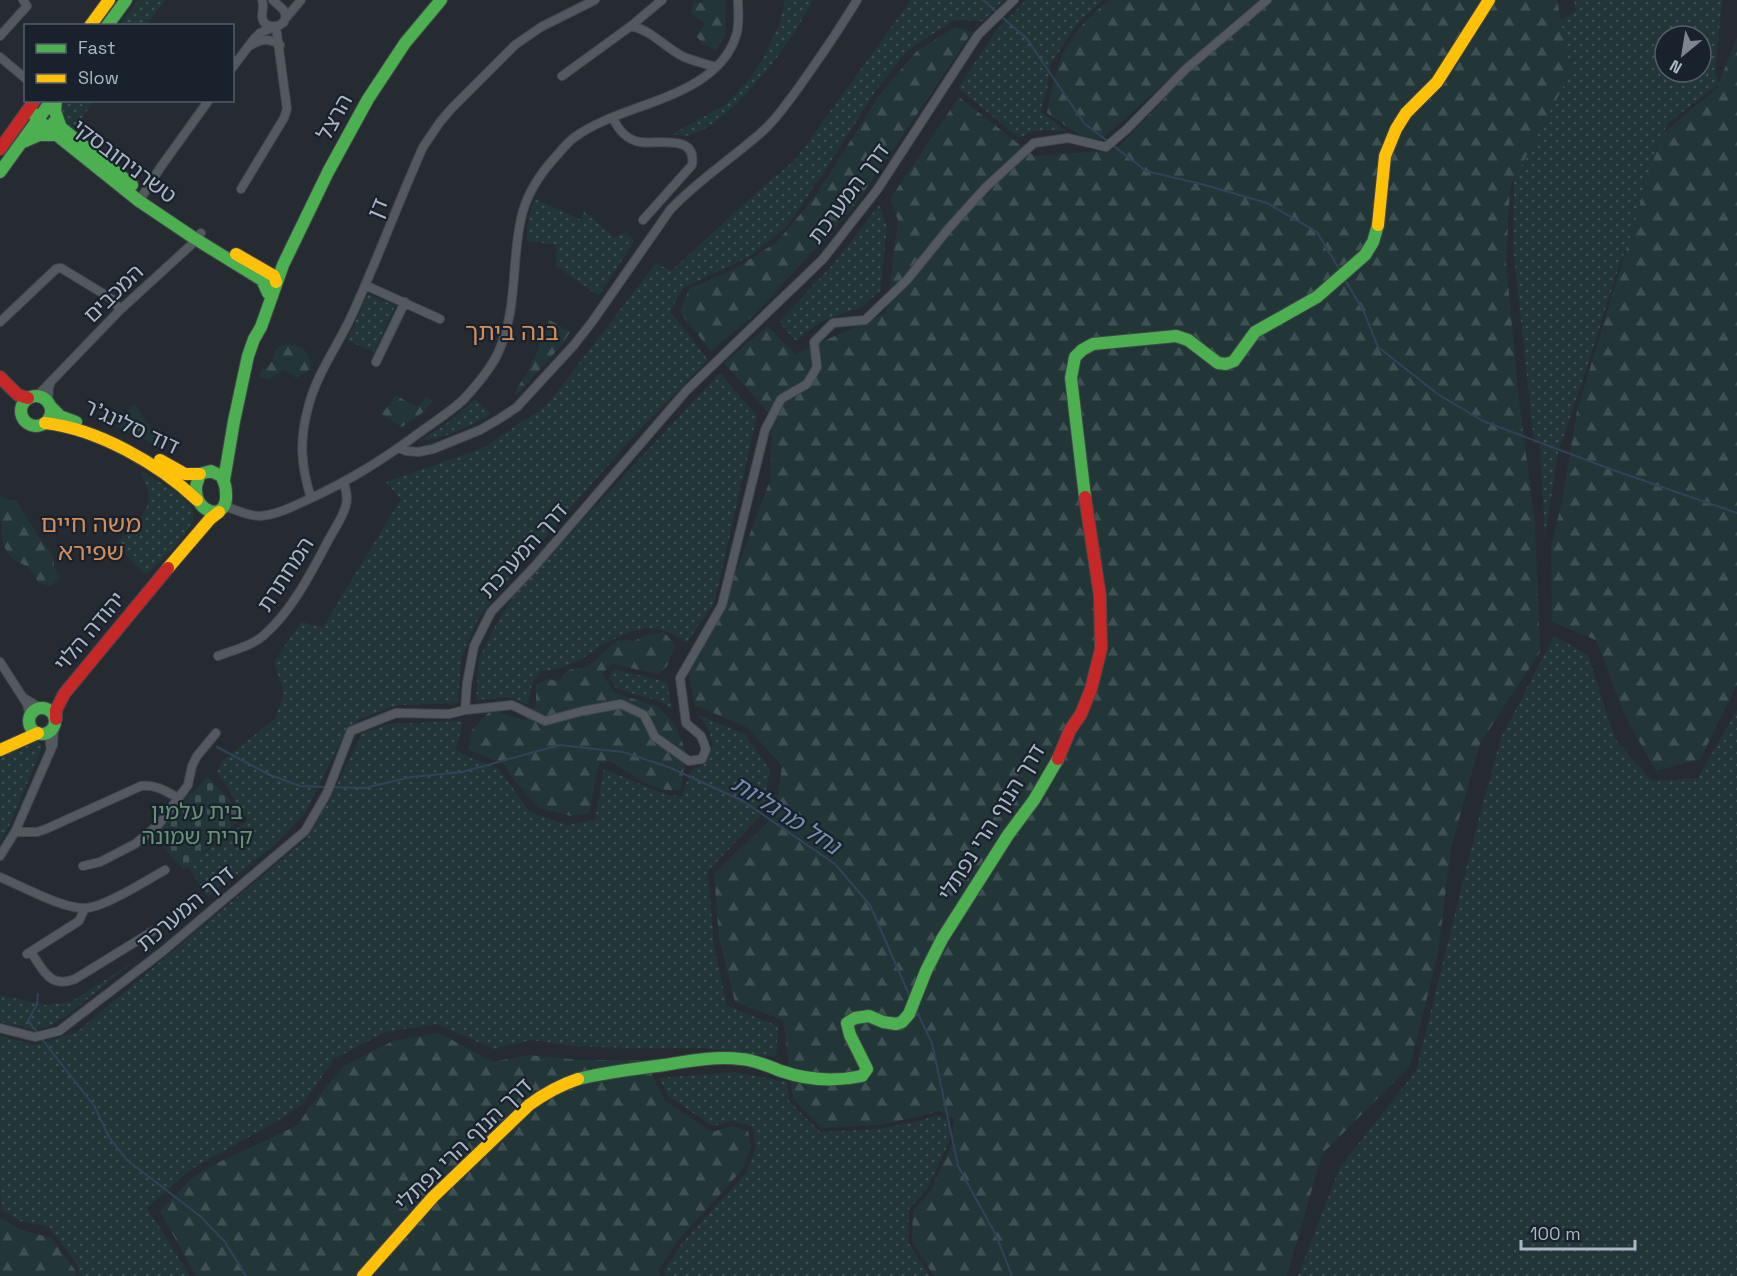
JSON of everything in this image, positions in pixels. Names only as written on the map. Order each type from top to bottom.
[{"type":"main road","points":[[91,24],[109,0]]},
{"type":"main road","points":[[108,24],[126,0]]},
{"type":"main road","name":"הרצל","points":[[224,480],[244,373],[256,325],[268,293],[328,172],[368,99],[405,43],[441,0]]},
{"type":"main road","name":"דרך הנוף הרי נפתלי","points":[[363,1276],[433,1197],[529,1105],[543,1094],[573,1081],[616,1070],[723,1058],[745,1059],[786,1073],[822,1079],[848,1080],[862,1076],[867,1069],[865,1060],[847,1030],[847,1023],[855,1018],[869,1016],[896,1024],[902,1022],[909,1014],[942,939],[1054,768],[1091,689],[1101,649],[1100,596],[1083,488],[1071,378],[1075,357],[1082,350],[1093,345],[1176,336],[1188,340],[1218,363],[1226,364],[1233,361],[1255,332],[1317,297],[1345,273],[1365,255],[1373,242],[1378,223],[1385,156],[1396,129],[1406,113],[1437,82],[1489,0]]},
{"type":"main road","points":[[0,172],[52,102]]},
{"type":"main road","points":[[20,144],[35,135],[59,132],[54,102]]},
{"type":"main road","points":[[0,149],[32,104]]},
{"type":"main road","name":"טשרניחובסקי","points":[[32,104],[40,117],[141,198],[262,279],[268,293]]},
{"type":"main road","name":"טשרניחובסקי","points":[[199,236],[275,279]]},
{"type":"main road","name":"הרצל","points":[[254,339],[261,327],[275,279]]},
{"type":"main road","points":[[0,377],[18,396],[39,397],[49,404],[51,413],[49,419],[36,426],[29,424],[24,420],[21,411],[0,388]]},
{"type":"main road","points":[[21,411],[24,403],[31,397]]},
{"type":"main road","name":"דוד סלינג'ר","points":[[49,404],[60,416],[136,446],[179,471],[191,475],[203,472]]},
{"type":"main road","name":"הרצל","points":[[203,472],[219,462],[234,421]]},
{"type":"main road","name":"דוד סלינג'ר","points":[[45,423],[64,426],[133,453],[184,486],[198,502]]},
{"type":"main road","points":[[203,472],[219,474],[224,480],[227,498],[222,509],[206,511],[198,502],[196,486],[203,472]]},
{"type":"main road","name":"יהודה הלוי","points":[[192,539],[201,518],[198,502]]},
{"type":"main road","name":"יהודה הלוי","points":[[55,722],[56,710],[64,694],[192,539],[222,509]]},
{"type":"main road","name":"יהודה הלוי","points":[[42,708],[64,694]]},
{"type":"main road","points":[[42,708],[52,711],[55,722],[51,731],[25,738],[4,748],[26,729],[33,711],[42,708]]},
{"type":"main road","points":[[29,718],[31,728],[41,734]]},
{"type":"street","points":[[251,43],[263,9],[270,4],[301,0]]},
{"type":"street","points":[[234,65],[260,33],[279,25],[301,0]]},
{"type":"street","name":"דן","points":[[311,498],[304,475],[302,456],[303,433],[314,388],[365,285],[419,156],[440,122],[452,108],[515,45],[541,27],[595,0]]},
{"type":"street","points":[[562,76],[631,26],[662,0]]},
{"type":"street","points":[[222,509],[259,516],[271,514],[311,498],[344,482],[399,448],[461,401],[476,386],[497,354],[509,318],[521,217],[526,202],[545,168],[574,138],[590,128],[678,92],[716,68],[735,38],[739,18],[738,0]]},
{"type":"street","points":[[399,448],[418,452],[458,439],[480,430],[517,407],[592,322],[670,210],[705,177],[765,129],[780,113],[824,53],[857,0]]},
{"type":"street","name":"דרך המערכת","points":[[0,1028],[35,1037],[59,1031],[162,952],[251,877],[305,831],[327,793],[351,731],[396,713],[449,714],[465,710],[474,646],[491,612],[534,567],[687,390],[823,259],[877,190],[978,35],[1014,0]]},
{"type":"street","points":[[465,710],[512,705],[545,721],[621,704],[644,715],[655,737],[689,761],[702,759],[706,749],[701,736],[686,723],[680,678],[722,605],[765,430],[781,399],[807,384],[817,367],[814,342],[833,323],[865,320],[908,280],[949,228],[985,188],[1034,143],[1068,138],[1106,147],[1186,69],[1267,0]]},
{"type":"street","points":[[0,36],[28,2]]},
{"type":"street","points":[[241,189],[284,118],[287,109],[279,25],[285,12],[277,3]]},
{"type":"street","points":[[263,9],[266,24],[279,25]]},
{"type":"street","points":[[631,26],[640,28],[685,57],[716,68]]},
{"type":"street","points":[[251,43],[268,40],[280,45]]},
{"type":"street","points":[[0,57],[24,77]]},
{"type":"street","points":[[141,198],[208,102]]},
{"type":"street","points":[[613,117],[616,126],[632,139],[639,142],[681,143],[688,147],[693,158],[692,165],[643,220]]},
{"type":"street","name":"המכבים","points":[[31,397],[39,393],[120,310],[199,236]]},
{"type":"street","points":[[0,322],[56,269],[61,268],[112,298],[120,310]]},
{"type":"street","points":[[365,285],[440,319]]},
{"type":"street","points":[[376,362],[405,302]]},
{"type":"street","points":[[49,404],[51,381]]},
{"type":"street","name":"המחתרת","points":[[218,656],[257,641],[277,623],[288,608],[316,562],[346,505],[344,482]]},
{"type":"street","points":[[0,662],[22,696],[29,718]]},
{"type":"street","points":[[22,696],[42,708]]},
{"type":"street","points":[[0,856],[15,832],[51,750],[55,722]]},
{"type":"street","points":[[82,866],[100,862],[135,844],[159,824],[188,785],[192,766],[197,756],[216,733]]},
{"type":"street","points":[[41,734],[49,738],[51,750]]},
{"type":"street","points":[[15,832],[37,832],[46,829],[141,786],[148,785],[164,789],[178,798]]},
{"type":"street","points":[[0,877],[57,901],[85,908],[104,903],[165,870]]},
{"type":"street","points":[[85,908],[79,921],[29,954],[50,978],[58,982],[66,983],[75,979],[153,931]]},
{"type":"green space","points":[[138,0],[165,0],[148,24],[120,24]]},
{"type":"green space","points":[[703,0],[725,0],[726,36],[715,50],[704,45],[696,36],[705,24],[691,13],[694,1],[702,3]]},
{"type":"green space","points":[[785,0],[813,0],[792,36],[766,71],[741,99],[712,124],[699,132],[686,136],[673,134],[726,104],[746,83],[762,61],[780,22]]},
{"type":"green space","points":[[911,0],[1004,0],[983,21],[954,20],[907,51],[876,90],[786,227],[749,257],[683,288],[670,311],[708,360],[632,438],[515,571],[478,619],[461,659],[458,703],[399,705],[359,719],[341,741],[305,813],[275,845],[208,897],[187,866],[248,820],[217,772],[223,760],[275,719],[284,693],[274,662],[301,622],[323,627],[401,499],[386,482],[483,448],[547,405],[656,263],[671,271],[795,160]]},
{"type":"green space","points":[[1026,0],[1103,0],[1078,23],[1050,65],[1047,90],[1040,111],[1065,130],[1033,131],[1019,138],[958,88],[996,31]]},
{"type":"green space","points":[[1109,0],[1258,0],[1102,139],[1082,137],[1047,113],[1055,76],[1065,49],[1083,24]]},
{"type":"green space","points":[[1273,0],[1557,0],[1571,72],[1510,187],[1506,263],[1519,400],[1535,523],[1540,652],[1480,743],[1451,848],[1438,953],[1410,1066],[1322,1154],[1287,1276],[934,1276],[912,1241],[913,1211],[931,1190],[952,1143],[954,1119],[940,1111],[879,1125],[821,1128],[793,1099],[783,1020],[735,1002],[719,938],[714,874],[775,815],[782,766],[748,728],[695,705],[688,671],[722,609],[770,480],[772,417],[724,363],[768,326],[795,354],[886,313],[898,220],[890,199],[959,97],[1034,156],[1116,150],[1200,61]]},
{"type":"green space","points":[[1574,0],[1722,0],[1715,74],[1720,83],[1668,123],[1657,145],[1651,176],[1652,188],[1620,263],[1558,452],[1545,538],[1540,445],[1534,442],[1513,246],[1514,185],[1523,41],[1576,11]]},
{"type":"green space","points":[[955,27],[972,32],[851,210],[756,313],[711,351],[680,313],[689,289],[738,267],[777,242],[814,198],[881,93],[916,52]]},
{"type":"green space","points":[[1737,37],[1737,685],[1700,759],[1656,771],[1625,716],[1596,640],[1552,622],[1551,547],[1562,501],[1577,411],[1661,135],[1717,88]]},
{"type":"green space","points":[[64,102],[93,102],[74,132],[64,118]]},
{"type":"green space","points":[[535,199],[581,220],[583,211],[615,237],[627,232],[634,241],[599,296],[556,266],[557,245],[527,241],[528,218]]},
{"type":"green space","points":[[879,205],[887,227],[880,291],[861,307],[822,321],[796,341],[779,322],[836,261]]},
{"type":"green space","points":[[368,294],[395,306],[374,352],[347,340]]},
{"type":"green space","points":[[548,319],[570,332],[560,347],[517,395],[514,393],[534,358]]},
{"type":"green space","points":[[282,345],[294,345],[305,350],[312,365],[307,372],[296,378],[284,369],[268,380],[259,376],[262,369],[271,362],[275,350]]},
{"type":"green space","points":[[720,373],[757,416],[714,604],[686,643],[669,632],[650,628],[629,632],[600,646],[579,661],[556,669],[541,671],[532,684],[528,705],[510,697],[476,700],[479,659],[518,589]]},
{"type":"green space","points":[[395,395],[417,407],[426,397],[433,401],[422,413],[402,427],[380,413],[390,405]]},
{"type":"green space","points":[[475,399],[491,414],[447,435],[419,441],[445,425]]},
{"type":"green space","points":[[134,404],[157,437],[159,448],[115,426]]},
{"type":"green space","points":[[140,470],[184,497],[193,513],[191,526],[180,541],[146,575],[115,544],[141,517],[148,505],[148,492]]},
{"type":"green space","points":[[0,496],[8,500],[16,500],[54,557],[54,567],[60,577],[51,586],[39,582],[29,568],[14,560],[6,551],[1,532]]},
{"type":"green space","points":[[664,632],[675,645],[667,666],[658,674],[612,664],[602,674],[615,693],[658,707],[675,724],[686,752],[681,789],[672,790],[653,786],[610,761],[600,763],[589,813],[571,816],[539,808],[515,781],[503,763],[468,750],[472,730],[491,710],[525,720],[536,704],[536,685],[547,679],[559,681],[570,670],[588,666],[618,640],[634,641],[646,635]]},
{"type":"green space","points":[[1554,636],[1588,655],[1615,739],[1652,781],[1698,778],[1737,710],[1737,1276],[1298,1276],[1340,1167],[1416,1071],[1501,738]]},
{"type":"green space","points":[[614,669],[667,682],[672,709],[659,701],[617,689],[609,678]]},
{"type":"green space","points":[[698,715],[745,734],[770,770],[762,814],[708,871],[714,946],[727,1006],[778,1026],[776,1057],[703,1048],[571,1046],[531,1040],[494,1049],[437,1024],[385,1032],[334,1059],[302,1105],[190,1170],[147,1208],[190,1276],[79,1276],[77,1264],[49,1227],[20,1221],[2,1210],[0,1036],[35,1045],[77,1032],[307,838],[334,791],[362,733],[389,724],[463,721],[456,750],[498,768],[530,812],[567,825],[595,820],[604,769],[667,795],[682,796],[691,770],[702,765],[713,746],[709,730]]},
{"type":"green space","points":[[36,739],[41,744],[41,750],[0,843],[0,757]]},
{"type":"green space","name":"בית עלמין קרית שמונה","points":[[208,777],[244,816],[184,870],[151,834]]},
{"type":"green space","points":[[136,960],[66,1016],[48,1027],[32,1029],[0,1022],[0,995],[45,1005],[71,1002]]},
{"type":"green space","points":[[439,1033],[493,1062],[528,1055],[579,1060],[645,1060],[665,1101],[712,1132],[732,1126],[748,1131],[751,1147],[742,1170],[679,1239],[659,1269],[660,1276],[196,1276],[160,1211],[191,1179],[213,1165],[298,1125],[308,1109],[344,1066],[393,1041]]},
{"type":"green space","points":[[736,1072],[787,1082],[789,1101],[820,1132],[879,1129],[939,1115],[950,1121],[949,1142],[928,1188],[909,1209],[908,1242],[930,1276],[665,1276],[664,1270],[683,1242],[746,1173],[756,1147],[753,1127],[732,1121],[713,1126],[669,1097],[659,1078]]},
{"type":"green space","points":[[0,1217],[19,1229],[51,1238],[75,1270],[76,1276],[0,1276]]},
{"type":"waterway","points":[[983,0],[997,12]]},
{"type":"waterway","points":[[1001,16],[1027,39],[1084,123],[1146,171],[1267,203],[1317,232],[1341,272]]},
{"type":"waterway","points":[[1345,280],[1364,312],[1378,347],[1439,395],[1483,421],[1737,513]]},
{"type":"waterway","name":"נחל מרגליות","points":[[333,787],[365,788],[411,777],[462,772],[560,745],[623,752],[671,768],[743,801],[835,864],[870,905],[910,997]]},
{"type":"waterway","name":"נחל מרגליות","points":[[217,747],[270,775],[300,786],[327,787]]},
{"type":"waterway","points":[[38,994],[37,1004],[28,1021],[38,1033]]},
{"type":"waterway","name":"נחל מרגליות","points":[[916,1010],[932,1043],[958,1166],[996,1235],[1012,1276]]},
{"type":"waterway","points":[[41,1038],[95,1107],[109,1137],[127,1160],[200,1216],[225,1242],[246,1276]]},
{"type":"traffic: fast","points":[[108,24],[126,0]]},
{"type":"traffic: fast","points":[[224,480],[248,356],[283,265],[328,172],[368,99],[405,43],[441,0]]},
{"type":"traffic: fast","points":[[0,172],[51,102]]},
{"type":"traffic: fast","points":[[56,102],[55,111],[61,128]]},
{"type":"traffic: fast","points":[[33,113],[38,120],[139,201],[262,280],[268,293]]},
{"type":"traffic: fast","points":[[54,122],[132,185]]},
{"type":"traffic: fast","points":[[23,142],[39,135],[57,135]]},
{"type":"traffic: fast","points":[[1085,497],[1071,378],[1075,357],[1082,350],[1093,344],[1176,336],[1188,340],[1218,363],[1226,364],[1234,361],[1255,332],[1317,297],[1365,255],[1373,242],[1378,225]]},
{"type":"traffic: fast","points":[[36,396],[42,397],[50,405],[51,411],[50,417],[42,425],[36,426],[30,425],[22,417],[21,411],[22,405],[30,397],[36,396]]},
{"type":"traffic: fast","points":[[50,406],[60,416],[76,422]]},
{"type":"traffic: fast","points":[[211,471],[221,476],[225,487],[225,503],[222,509],[217,511],[205,509],[197,497],[196,486],[200,474],[211,471]]},
{"type":"traffic: fast","points":[[42,708],[51,712],[55,721],[51,730],[42,734],[33,730],[29,721],[33,712],[42,708]]},
{"type":"traffic: fast","points":[[578,1079],[599,1074],[722,1058],[751,1061],[811,1078],[841,1079],[862,1076],[867,1069],[850,1035],[847,1023],[855,1018],[869,1016],[896,1024],[902,1022],[909,1014],[942,939],[1008,835],[1034,800],[1058,759]]},
{"type":"traffic: slow","points":[[91,24],[109,0]]},
{"type":"traffic: slow","points":[[1378,225],[1385,156],[1396,129],[1406,113],[1437,82],[1489,0]]},
{"type":"traffic: slow","points":[[236,254],[274,276],[276,282]]},
{"type":"traffic: slow","points":[[45,423],[86,432],[127,450],[165,474],[197,500]]},
{"type":"traffic: slow","points":[[160,460],[185,474],[200,474]]},
{"type":"traffic: slow","points":[[168,568],[210,519],[219,512]]},
{"type":"traffic: slow","points":[[0,750],[38,733]]},
{"type":"traffic: slow","points":[[363,1276],[433,1197],[529,1105],[552,1090],[578,1079]]},
{"type":"traffic: jam","points":[[0,149],[34,102]]},
{"type":"traffic: jam","points":[[0,377],[18,395],[28,398]]},
{"type":"traffic: jam","points":[[1058,759],[1091,689],[1101,649],[1100,596],[1085,497]]},
{"type":"traffic: jam","points":[[56,719],[56,710],[64,694],[168,568]]},
{"type":"district","name":"בנה ביתך","points":[[512,332]]},
{"type":"district","name":"משה חיים שפירא","points":[[91,538]]}]
